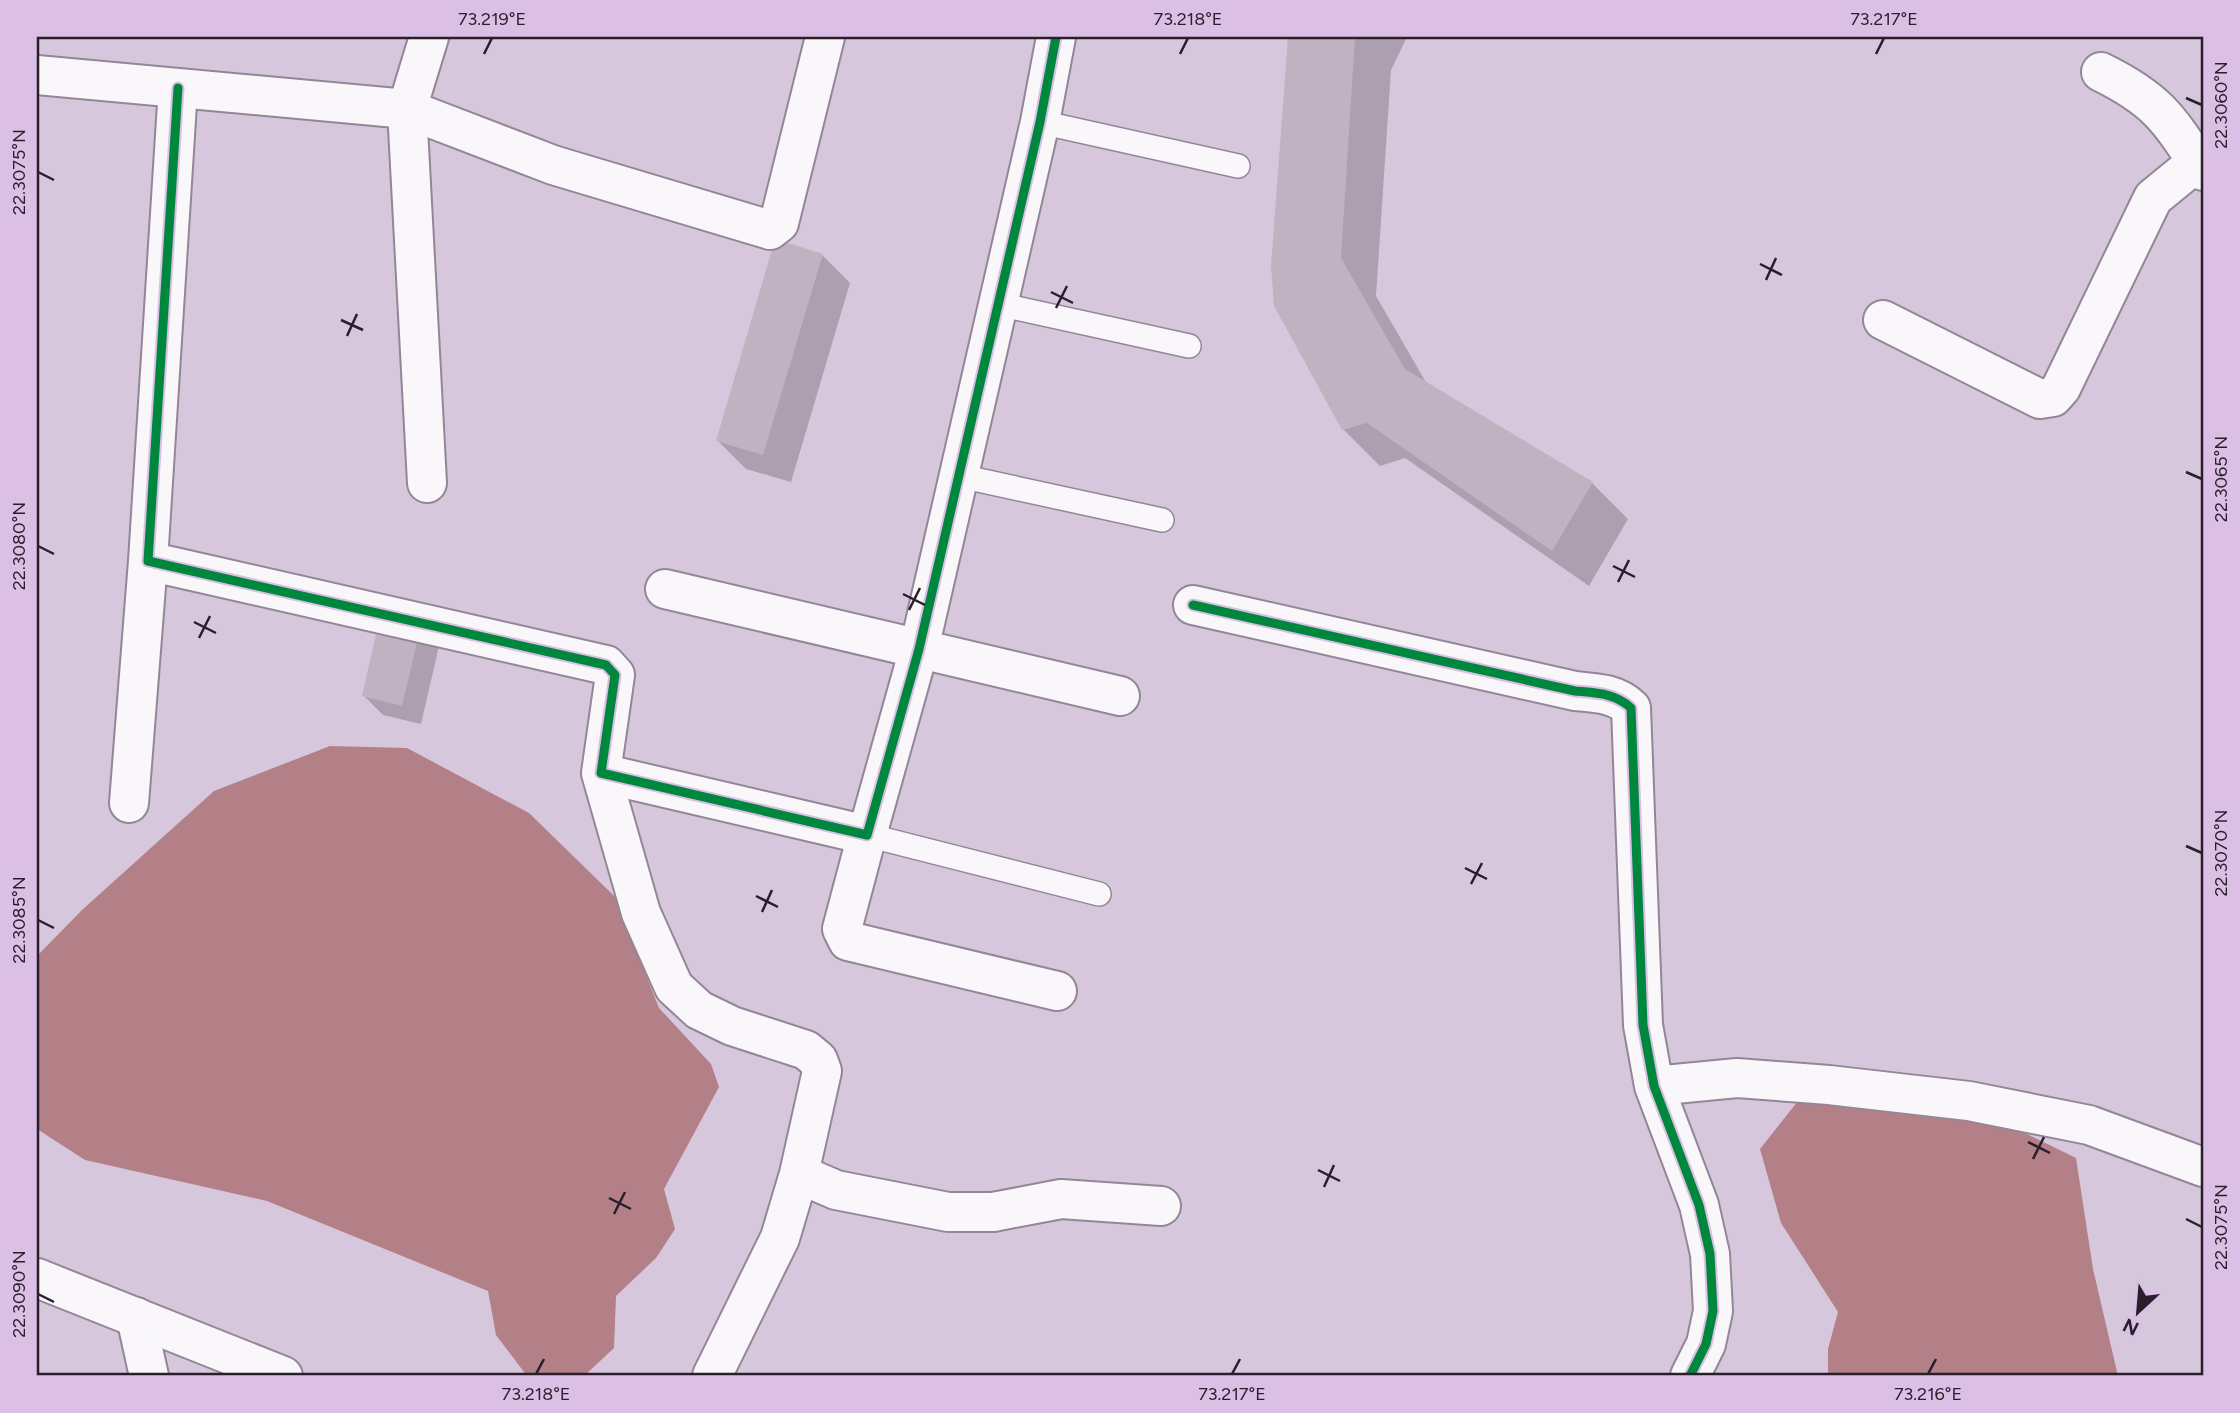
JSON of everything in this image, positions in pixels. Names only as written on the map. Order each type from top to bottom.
[{"type":"street","points":[[427,483],[407,109],[429,37]]},
{"type":"street","points":[[37,75],[407,109],[553,165],[770,230],[779,223],[825,37]]},
{"type":"street","points":[[1056,37],[1040,122],[919,649],[842,929],[848,941],[1057,991]]},
{"type":"street","points":[[1883,320],[2040,399],[2053,397],[2061,388],[2153,198],[2170,181],[2200,166],[2168,116],[2131,87],[2101,72]]},
{"type":"street","points":[[130,803],[178,88]]},
{"type":"street","points":[[148,561],[606,665],[615,675],[601,773],[641,914],[674,987],[699,1010],[732,1026],[806,1050],[818,1060],[822,1071],[799,1174],[780,1238],[712,1376]]},
{"type":"street","points":[[665,589],[1120,696]]},
{"type":"street","points":[[1193,605],[1575,691],[1607,694],[1623,700],[1631,708],[1643,1025],[1654,1086],[1699,1205],[1710,1254],[1713,1311],[1706,1344],[1690,1376]]},
{"type":"street","points":[[601,773],[867,835]]},
{"type":"street","points":[[1654,1086],[1737,1078],[1829,1084],[1969,1101],[2090,1125],[2203,1167]]},
{"type":"street","points":[[799,1174],[836,1190],[948,1213],[993,1212],[1053,1199],[1161,1206]]},
{"type":"street","points":[[37,1278],[276,1375]]},
{"type":"street","points":[[136,1317],[149,1376]]},
{"type":"lane","points":[[1040,122],[1238,166]]},
{"type":"lane","points":[[998,304],[1189,346]]},
{"type":"lane","points":[[960,476],[1162,520]]},
{"type":"lane","points":[[867,835],[1099,894]]},
{"type":"shaded area","points":[[330,746],[407,748],[529,813],[645,926],[642,965],[659,1008],[711,1064],[719,1087],[664,1189],[675,1229],[656,1258],[616,1296],[614,1348],[584,1376],[527,1376],[496,1335],[488,1291],[267,1201],[85,1160],[37,1129],[37,956],[82,910],[214,791]]},
{"type":"shaded area","points":[[1798,1101],[1987,1122],[2027,1134],[2076,1158],[2093,1269],[2118,1376],[1828,1376],[1828,1349],[1838,1312],[1781,1223],[1760,1149]]},
{"type":"building","points":[[1288,37],[1355,37],[1341,258],[1405,369],[1593,482],[1552,551],[1367,423],[1342,430],[1274,306],[1271,266]]},
{"type":"building","points":[[775,239],[823,254],[763,455],[716,441]]},
{"type":"building","points":[[380,616],[421,626],[402,706],[362,696]]},
{"type":"cycle path","points":[[178,88],[148,561],[606,665],[615,675],[601,773],[867,835],[919,649],[1040,122],[1056,37]]},
{"type":"cycle path","points":[[1193,605],[1575,691],[1605,695],[1618,699],[1631,708],[1643,1025],[1654,1086],[1699,1205],[1710,1254],[1713,1311],[1706,1344],[1690,1376]]}]
